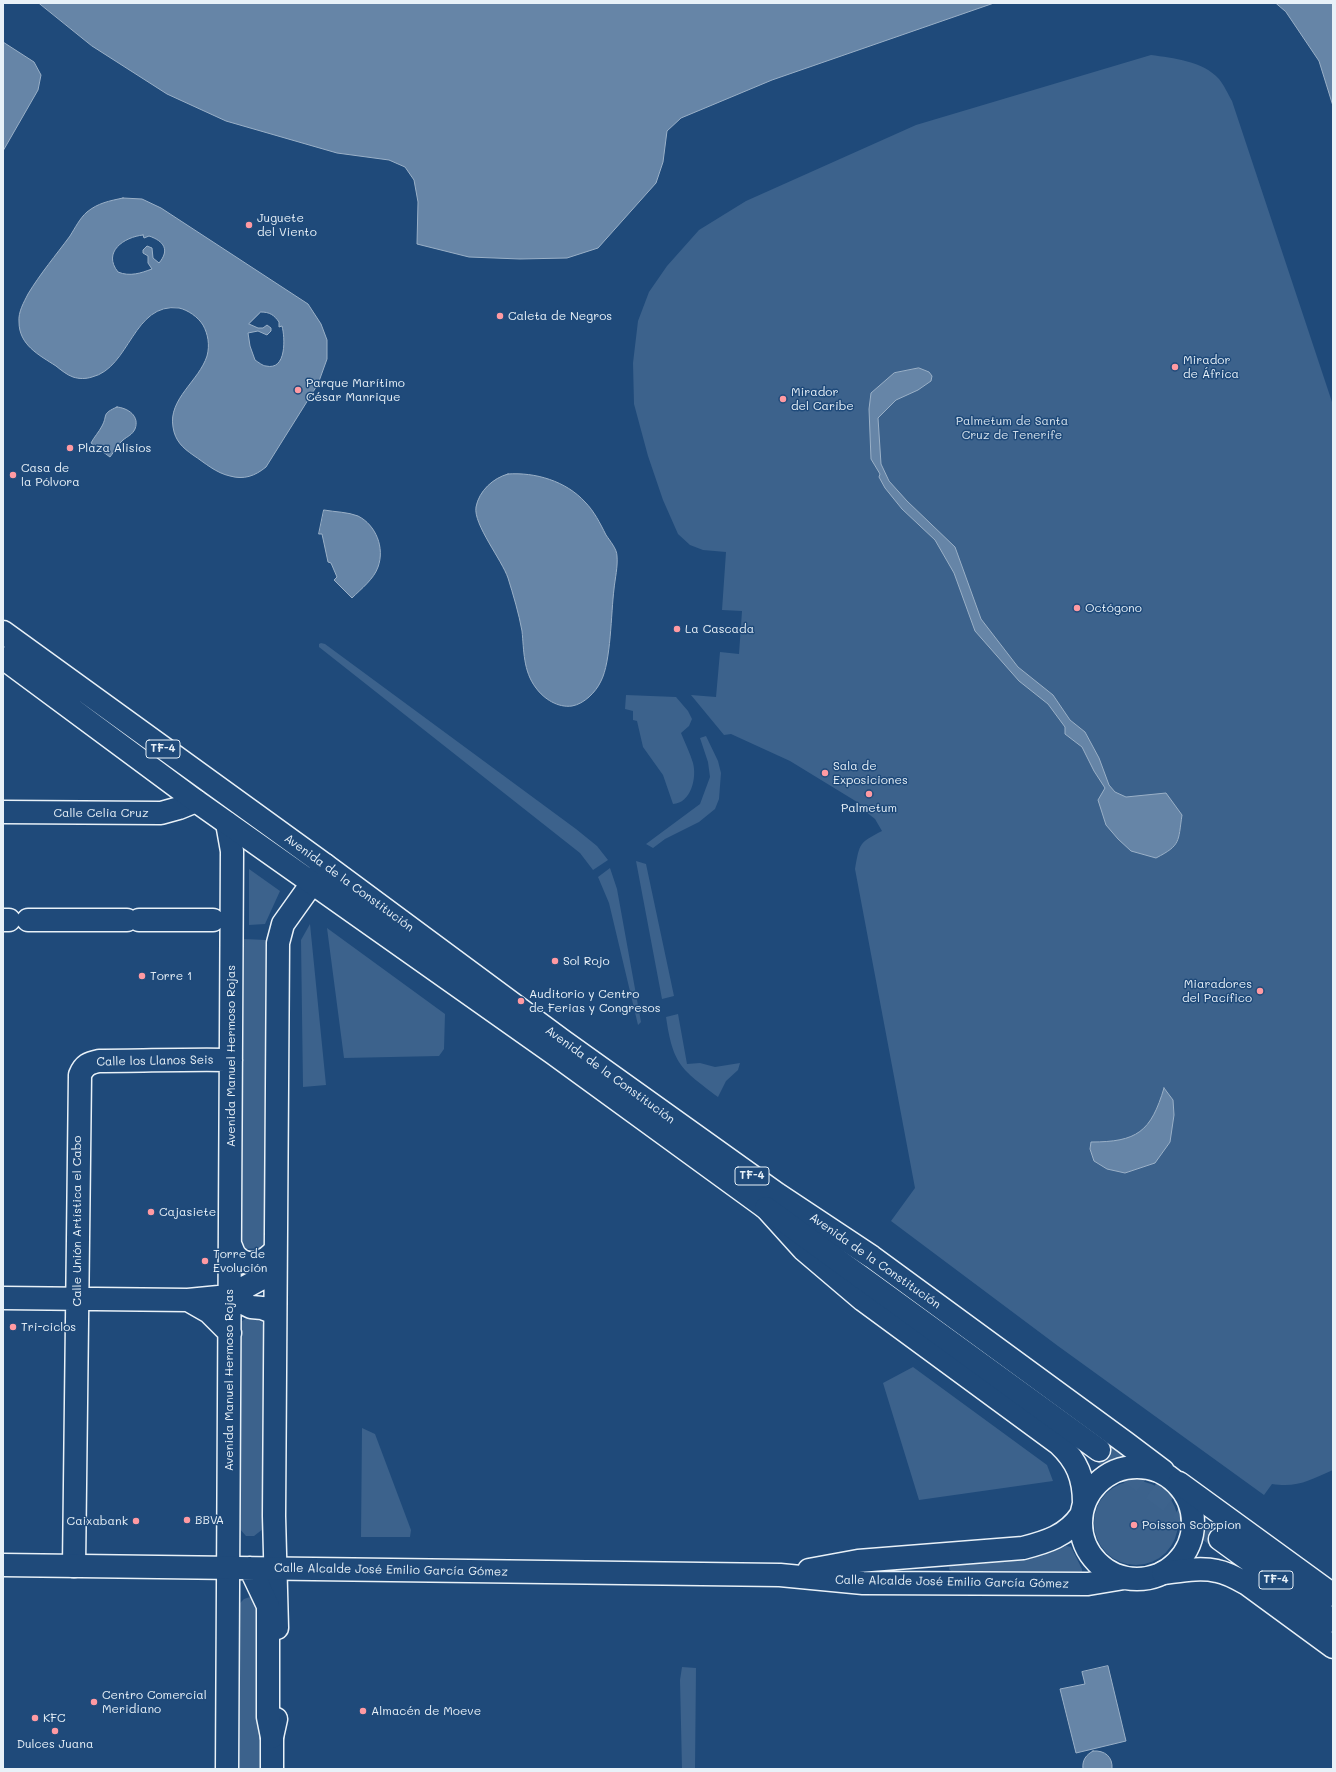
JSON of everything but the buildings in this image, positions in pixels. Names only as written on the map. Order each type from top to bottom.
[{"type":"main road","name":"Avenida de la Constitución","points":[[3,632],[325,865],[563,1041],[778,1194],[872,1257],[1171,1477]]},
{"type":"main road","name":"Avenida de la Constitución","points":[[3,658],[196,801],[553,1053],[1099,1450]]},
{"type":"main road","name":"Calle Celia Cruz","points":[[3,812],[161,813],[196,801]]},
{"type":"main road","name":"Avenida Manuel Hermoso Rojas","points":[[227,823],[232,851],[230,1244],[228,1296],[230,1333],[227,1769]]},
{"type":"main road","points":[[272,1737],[277,1714],[276,1568],[274,1516],[278,943],[283,924],[325,865]]},
{"type":"main road","points":[[14,920],[213,920]]},
{"type":"main road","name":"Calle los Llanos Seis","points":[[82,1070],[90,1062],[99,1061],[167,1062],[183,1059],[230,1060]]},
{"type":"main road","name":"Calle Unión Artística el Cabo","points":[[74,1566],[79,1082],[82,1070]]},
{"type":"main road","points":[[766,1208],[803,1249],[862,1300],[1059,1444],[1068,1453],[1076,1463],[1082,1480],[1082,1537],[1087,1550],[1099,1565],[1107,1571],[1124,1578],[1140,1579],[1163,1573],[1192,1570],[1218,1571],[1247,1584],[1333,1647]]},
{"type":"main road","points":[[230,1244],[235,1255],[245,1262],[257,1263],[270,1257],[275,1261]]},
{"type":"main road","points":[[3,1298],[188,1300],[228,1296],[275,1261]]},
{"type":"main road","points":[[228,1296],[251,1307],[262,1308],[275,1313]]},
{"type":"main road","points":[[188,1300],[209,1312],[230,1333]]},
{"type":"main road","points":[[1083,1509],[1091,1491],[1098,1482],[1118,1470],[1141,1467],[1171,1477],[1188,1500],[1193,1518],[1191,1537],[1184,1553],[1178,1562],[1163,1573]]},
{"type":"main road","name":"TF-4","points":[[1171,1477],[1333,1595]]},
{"type":"main road","name":"Calle Alcalde José Emilio García Gómez","points":[[780,1575],[858,1561],[1022,1548],[1047,1542],[1062,1535],[1076,1522],[1083,1509]]},
{"type":"main road","name":"TF-4","points":[[1220,1539],[1333,1621]]},
{"type":"main road","name":"Calle Alcalde José Emilio García Gómez","points":[[3,1565],[780,1575],[863,1583],[1088,1584],[1124,1578]]},
{"type":"main road","points":[[250,1568],[268,1606],[268,1716],[272,1737],[272,1769]]},
{"type":"green space","name":"Palmetum de Santa Cruz de Tenerife","points":[[1151,55],[1187,61],[1205,68],[1219,79],[1232,101],[1333,405],[1333,1470],[1297,1484],[1272,1484],[1264,1495],[1058,1346],[891,1221],[915,1188],[855,869],[858,853],[862,844],[869,838],[882,831],[875,819],[865,811],[862,805],[790,761],[731,734],[724,735],[691,695],[716,697],[720,652],[739,654],[742,611],[722,610],[726,552],[703,550],[690,545],[678,534],[663,500],[648,456],[634,404],[633,363],[638,321],[649,292],[667,266],[699,230],[746,201],[916,125]]},
{"type":"green space","points":[[319,644],[325,644],[576,829],[597,846],[608,860],[593,870],[580,853],[319,647]]},
{"type":"green space","points":[[626,695],[676,697],[688,711],[692,719],[689,726],[681,733],[693,763],[694,776],[688,795],[679,803],[673,804],[663,775],[643,747],[637,721],[633,720],[633,711],[625,709]]},
{"type":"green space","points":[[706,736],[718,761],[721,773],[719,799],[715,809],[699,822],[665,839],[653,848],[646,844],[700,804],[710,777],[708,762],[700,738]]},
{"type":"green space","points":[[636,861],[646,864],[674,996],[662,999]]},
{"type":"green space","points":[[610,868],[617,889],[641,1022],[638,1025],[609,903],[598,877]]},
{"type":"green space","points":[[249,869],[280,891],[265,924],[249,925]]},
{"type":"green space","points":[[310,924],[326,1085],[303,1087],[301,940]]},
{"type":"green space","points":[[327,928],[445,1014],[444,1049],[439,1056],[344,1058]]},
{"type":"green space","points":[[244,939],[266,940],[265,1248],[242,1249]]},
{"type":"green space","points":[[678,1014],[687,1064],[700,1063],[715,1067],[740,1063],[738,1070],[726,1081],[718,1097],[687,1072],[676,1056],[672,1046],[666,1017]]},
{"type":"green space","points":[[247,1318],[252,1318],[262,1322],[265,1331],[264,1522],[263,1529],[254,1536],[246,1536],[238,1527],[239,1327],[242,1321]]},
{"type":"green space","points":[[913,1367],[1047,1465],[1053,1481],[919,1500],[883,1383]]},
{"type":"green space","points":[[362,1428],[375,1434],[411,1530],[410,1537],[361,1537]]},
{"type":"green space","points":[[1136,1481],[1152,1484],[1166,1493],[1175,1507],[1178,1523],[1175,1539],[1166,1553],[1152,1562],[1136,1565],[1120,1562],[1106,1553],[1097,1539],[1094,1523],[1097,1507],[1106,1493],[1120,1484]]},
{"type":"green space","points":[[1066,1546],[1071,1547],[1082,1569],[1082,1572],[1079,1574],[953,1573],[949,1569],[950,1564],[994,1561],[1040,1555]]},
{"type":"green space","points":[[250,1597],[256,1598],[261,1602],[263,1769],[236,1769],[239,1604],[244,1599]]},
{"type":"green space","points":[[682,1667],[696,1668],[695,1769],[682,1769],[680,1680]]},
{"type":"shaded area","points":[[39,3],[994,3],[772,80],[681,118],[667,131],[663,162],[656,183],[598,248],[567,258],[520,259],[469,257],[417,244],[418,202],[414,180],[405,167],[389,160],[337,153],[226,121],[167,94],[92,46]]},
{"type":"shaded area","points":[[1276,3],[1333,3],[1333,106],[1319,61],[1286,12]]},
{"type":"shaded area","points":[[3,42],[34,62],[41,75],[38,90],[3,151]]},
{"type":"shaded area","points":[[123,198],[142,199],[161,208],[308,304],[321,324],[327,340],[327,359],[318,384],[266,467],[258,473],[240,478],[220,473],[186,450],[180,444],[174,432],[173,417],[175,408],[185,390],[198,374],[208,352],[208,340],[205,328],[196,317],[189,312],[179,308],[164,309],[151,315],[141,325],[115,362],[105,371],[87,378],[75,378],[66,374],[31,348],[22,337],[19,318],[20,311],[28,294],[84,214],[100,204]],"holes":[[[143,235],[144,238],[149,236],[158,240],[164,246],[164,254],[159,263],[153,258],[152,248],[147,246],[143,250],[143,253],[148,256],[148,263],[152,269],[131,274],[118,272],[112,258],[117,247],[129,239]],[[261,312],[272,314],[279,322],[279,327],[282,326],[284,338],[283,352],[278,363],[273,366],[265,366],[255,360],[250,346],[248,333],[258,331],[267,335],[271,331],[271,328],[267,325],[263,328],[258,328],[249,324]]]},
{"type":"shaded area","points":[[919,368],[929,372],[932,376],[931,381],[918,390],[896,400],[878,418],[881,464],[889,481],[907,501],[955,547],[981,619],[1018,667],[1053,695],[1070,720],[1085,732],[1099,758],[1109,785],[1115,792],[1126,797],[1166,793],[1182,815],[1177,842],[1170,850],[1156,858],[1131,851],[1106,825],[1098,800],[1105,788],[1094,771],[1082,747],[1065,734],[1065,727],[1048,704],[1019,681],[975,631],[954,573],[935,540],[902,509],[885,488],[879,477],[880,474],[871,459],[869,409],[871,393],[894,373]]},
{"type":"shaded area","points":[[117,407],[129,411],[136,420],[136,424],[133,433],[121,442],[110,457],[91,443],[102,426],[107,413]]},
{"type":"shaded area","points":[[508,474],[539,476],[550,479],[569,488],[594,513],[617,553],[607,662],[599,685],[585,700],[576,705],[562,706],[552,702],[539,692],[532,681],[526,668],[521,624],[508,578],[483,532],[476,514],[476,507],[483,491],[492,482]]},
{"type":"shaded area","points":[[324,510],[358,516],[370,525],[377,538],[380,552],[378,567],[370,580],[352,598],[334,580],[337,577],[331,563],[328,562],[322,534],[319,534]]},
{"type":"shaded area","points":[[1164,1088],[1173,1100],[1174,1115],[1170,1142],[1155,1163],[1125,1173],[1107,1169],[1094,1161],[1090,1149],[1091,1142],[1120,1140],[1131,1137],[1140,1132],[1154,1115]]},
{"type":"shaded area","points":[[1108,1666],[1126,1741],[1076,1753],[1060,1689],[1085,1684],[1082,1672]]},
{"type":"shaded area","points":[[1093,1751],[1105,1753],[1110,1758],[1112,1769],[1083,1769],[1085,1758]]},
{"type":"tunnel","points":[[1099,1450],[1220,1539]]},
{"type":"place","name":"Juguete del Viento","points":[[249,225]]},
{"type":"place","name":"Caleta de Negros","points":[[500,316]]},
{"type":"place","name":"Mirador de África","points":[[1175,367]]},
{"type":"place","name":"Parque Marítimo César Manrique","points":[[298,390]]},
{"type":"place","name":"Mirador del Caribe","points":[[783,399]]},
{"type":"place","name":"Plaza Alisios","points":[[70,448]]},
{"type":"place","name":"Casa de la Pólvora","points":[[13,475]]},
{"type":"place","name":"Octógono","points":[[1077,608]]},
{"type":"place","name":"La Cascada","points":[[677,629]]},
{"type":"place","name":"Sala de Exposiciones","points":[[825,773]]},
{"type":"place","name":"Palmetum","points":[[869,794]]},
{"type":"place","name":"Sol Rojo","points":[[555,961]]},
{"type":"place","name":"Torre 1","points":[[142,976]]},
{"type":"place","name":"Miaradores del Pacífico","points":[[1260,991]]},
{"type":"place","name":"Auditorio y Centro de Ferias y Congresos","points":[[521,1001]]},
{"type":"place","name":"Cajasiete","points":[[151,1212]]},
{"type":"place","name":"Torre de Evolución","points":[[205,1261]]},
{"type":"place","name":"Tri-ciclos","points":[[13,1327]]},
{"type":"place","name":"BBVA","points":[[187,1520]]},
{"type":"place","name":"Caixabank","points":[[136,1521]]},
{"type":"place","name":"Poisson Scorpion","points":[[1134,1525]]},
{"type":"place","name":"Centro Comercial Meridiano","points":[[94,1702]]},
{"type":"place","name":"Almacén de Moeve","points":[[363,1711]]},
{"type":"place","name":"KFC","points":[[35,1718]]},
{"type":"place","name":"Dulces Juana","points":[[55,1731]]}]
